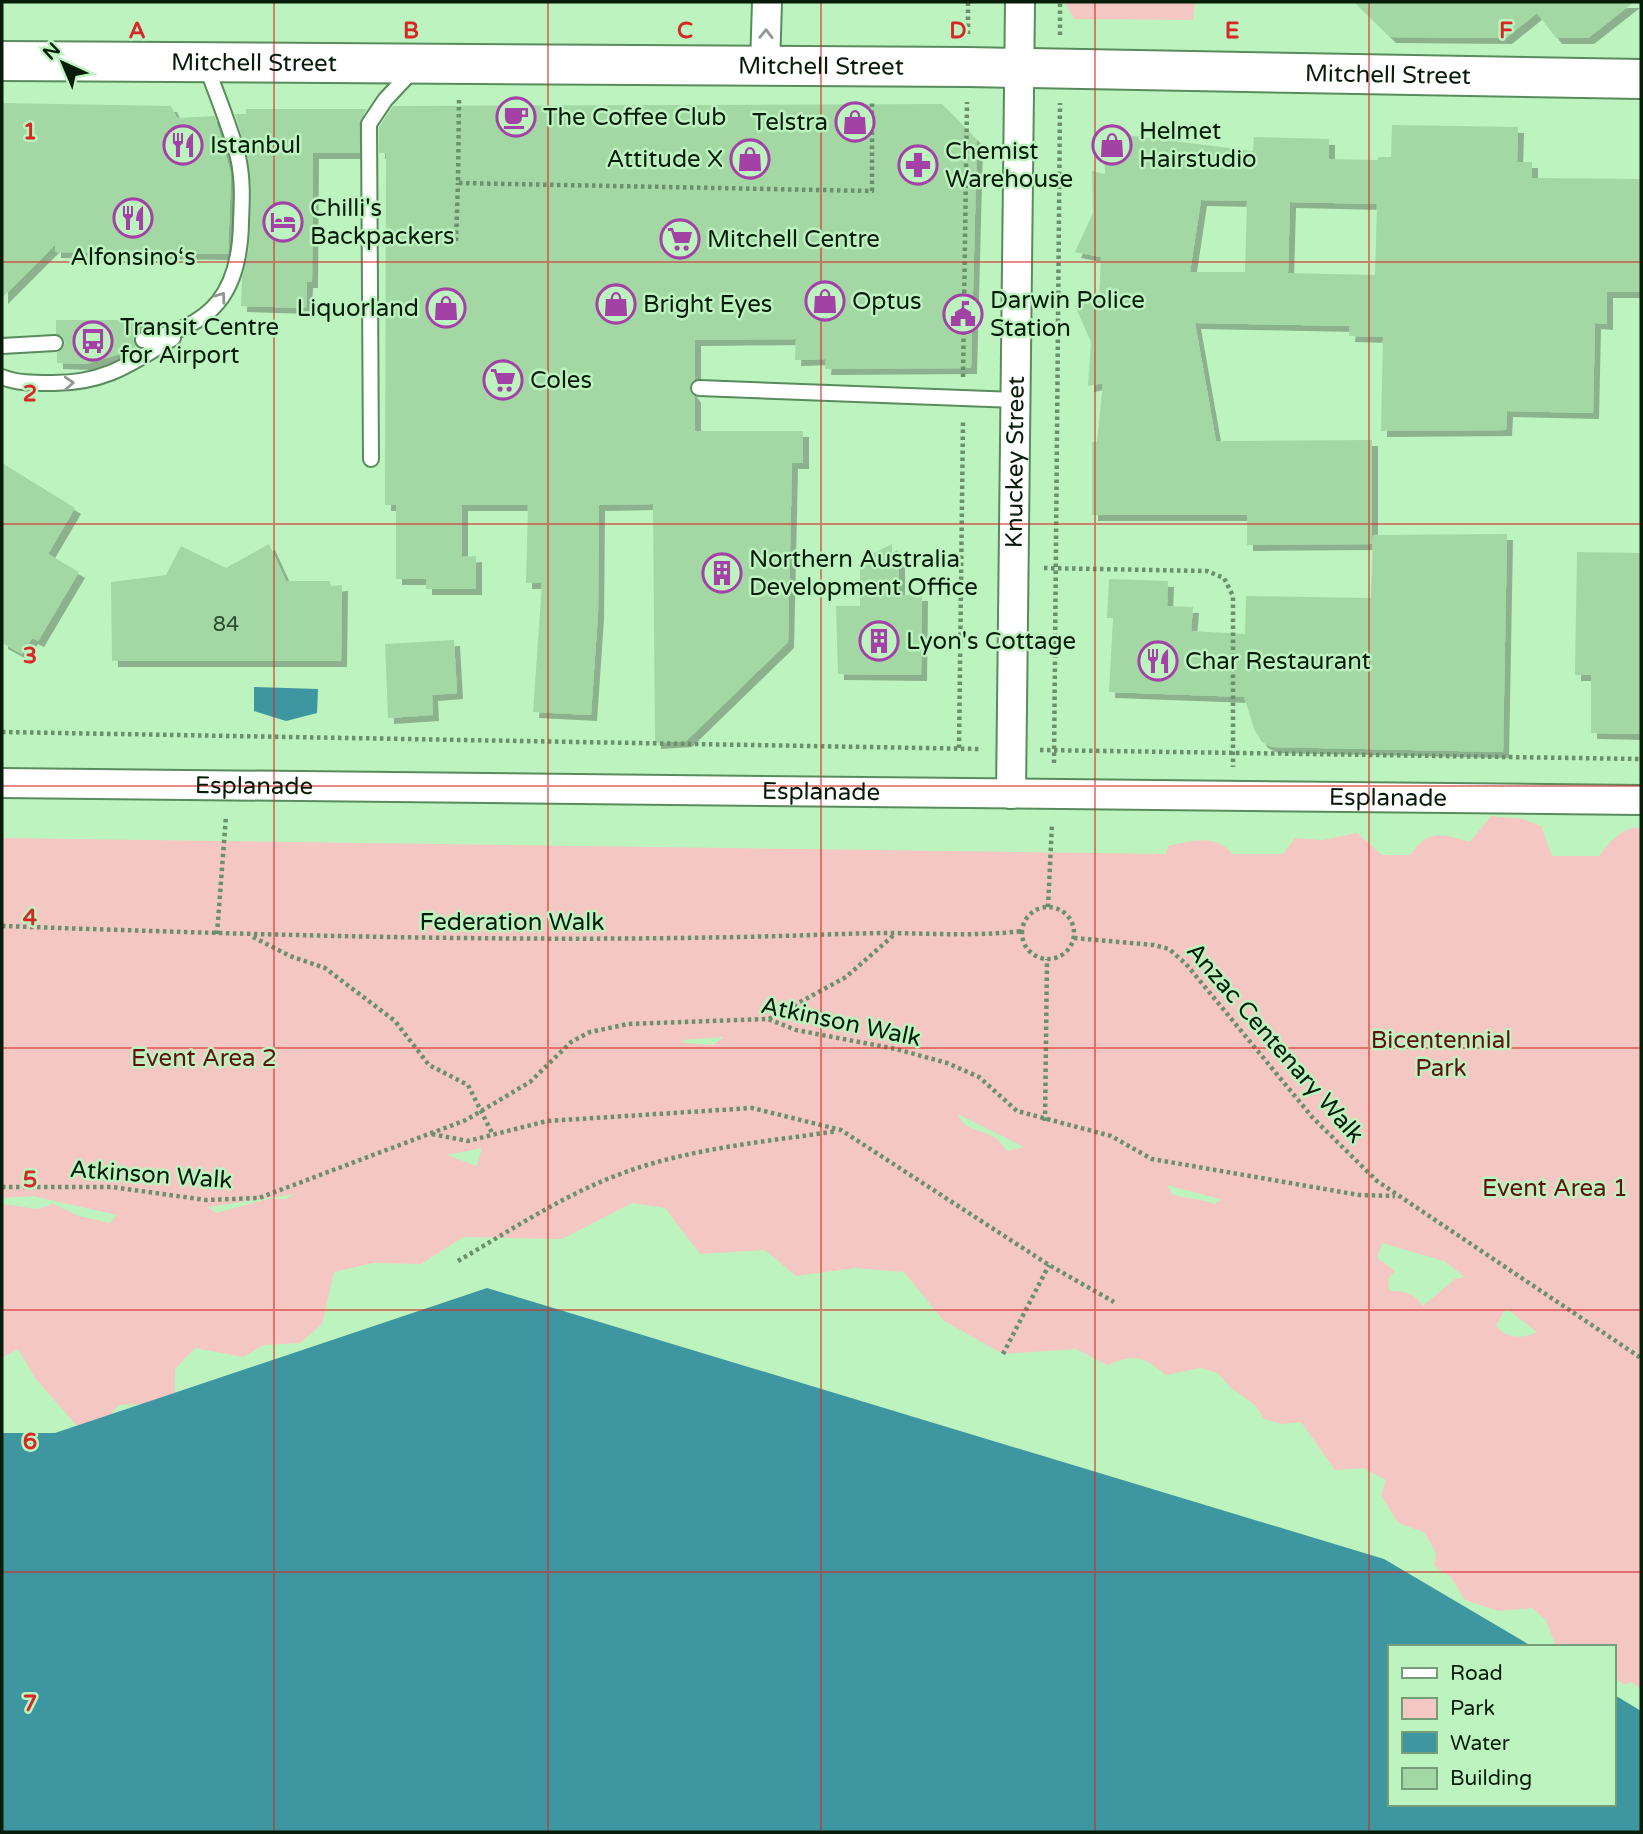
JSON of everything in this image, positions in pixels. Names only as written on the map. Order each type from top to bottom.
[{"type":"street","points":[[765,66],[767,2]]},
{"type":"street","name":"Knuckey Street","points":[[1011,794],[1020,2]]},
{"type":"street","name":"Mitchell Street","points":[[2,61],[206,65],[420,63],[873,66],[1641,79]]},
{"type":"street","name":"Esplanade","points":[[2,783],[1641,800]]},
{"type":"lane","points":[[371,459],[369,124],[386,100],[420,63]]},
{"type":"lane","points":[[2,377],[24,383],[72,384],[106,377],[193,326],[224,295],[234,277],[241,250],[242,184],[238,158],[206,65]]},
{"type":"lane","points":[[143,340],[193,326]]},
{"type":"lane","points":[[2,346],[55,343]]},
{"type":"lane","points":[[699,388],[1016,400]]},
{"type":"path","points":[[1048,907],[1054,795],[1060,2]]},
{"type":"path","points":[[456,242],[460,64]]},
{"type":"path","points":[[458,183],[872,191],[873,66]]},
{"type":"path","points":[[1013,567],[1207,571],[1224,578],[1233,596],[1233,796]]},
{"type":"path","points":[[2,732],[1641,760]]},
{"type":"path","points":[[217,934],[229,786]]},
{"type":"path","points":[[1048,907],[1069,917],[1074,939],[1061,956],[1047,959],[1031,953],[1026,947],[1023,931],[1034,912],[1048,907]]},
{"type":"path","name":"Federation Walk","points":[[2,926],[252,936],[643,940],[896,933],[978,937],[1023,931]]},
{"type":"path","points":[[768,1019],[846,976],[896,933]]},
{"type":"path","points":[[252,936],[290,956],[326,968],[394,1021],[429,1065],[468,1084],[494,1135]]},
{"type":"path","name":"Anzac Centenary Walk","points":[[1074,939],[1142,943],[1168,949],[1186,964],[1313,1118],[1395,1196],[1641,1358]]},
{"type":"path","points":[[1045,1121],[1047,959]]},
{"type":"path","name":"Atkinson Walk","points":[[2,1187],[112,1187],[206,1200],[259,1198],[466,1120],[530,1082],[571,1042],[590,1032],[628,1024],[768,1019],[796,1030],[872,1044],[947,1063],[979,1077],[1017,1111],[1045,1121],[1069,1124],[1111,1136],[1152,1159],[1359,1195],[1395,1196]]},
{"type":"path","points":[[431,1133],[468,1141],[547,1121],[752,1108],[841,1130],[1049,1265],[1114,1302]]},
{"type":"path","points":[[458,1261],[552,1207],[622,1173],[701,1150],[841,1130]]},
{"type":"path","points":[[1003,1354],[1049,1265]]},
{"type":"green space","points":[[1065,2],[1195,2],[1193,20],[1074,19]]},
{"type":"green space","name":"Bicentennial Park","points":[[1491,816],[1523,819],[1541,826],[1552,856],[1599,856],[1622,832],[1641,828],[1641,1688],[1631,1682],[1625,1685],[1615,1678],[1615,1645],[1555,1645],[1546,1620],[1532,1608],[1499,1611],[1465,1600],[1450,1576],[1434,1566],[1436,1553],[1424,1532],[1398,1523],[1381,1495],[1386,1480],[1363,1468],[1335,1470],[1301,1422],[1282,1424],[1264,1419],[1256,1406],[1230,1387],[1218,1373],[1200,1368],[1166,1375],[1138,1358],[1107,1365],[1076,1349],[1003,1354],[944,1321],[904,1272],[855,1268],[796,1276],[765,1250],[700,1254],[665,1208],[632,1203],[562,1239],[463,1237],[421,1264],[373,1263],[334,1272],[322,1324],[300,1343],[264,1345],[243,1357],[195,1348],[175,1369],[175,1393],[143,1404],[118,1405],[105,1422],[77,1426],[35,1378],[18,1349],[2,1358],[2,1204],[37,1209],[53,1204],[79,1216],[110,1223],[117,1215],[33,1196],[2,1198],[2,838],[1166,854],[1168,846],[1202,840],[1218,843],[1233,854],[1283,854],[1295,838],[1322,840],[1357,833],[1382,855],[1410,855],[1423,840],[1437,835],[1470,842]],"holes":[[[724,1037],[713,1045],[685,1043],[682,1040]],[[958,1114],[1024,1147],[1007,1151],[995,1138],[971,1128]],[[482,1148],[477,1166],[447,1155]],[[1167,1185],[1221,1200],[1214,1204],[1173,1195]],[[295,1194],[286,1199],[268,1199],[216,1213],[208,1207]],[[1382,1243],[1444,1261],[1465,1277],[1455,1279],[1423,1306],[1409,1294],[1389,1291],[1388,1279],[1395,1271],[1377,1258]],[[1506,1308],[1537,1332],[1515,1336],[1496,1326]]]},
{"type":"water","points":[[254,687],[318,689],[317,713],[286,721],[254,711]]},
{"type":"water","points":[[487,1288],[1384,1559],[1530,1645],[1388,1645],[1388,1806],[1615,1806],[1615,1695],[1641,1711],[1641,1832],[2,1832],[2,1433],[55,1433]]},
{"type":"building","points":[[1354,2],[1634,2],[1588,38],[1556,38],[1537,13],[1506,38],[1390,37]]},
{"type":"building","points":[[2,103],[171,106],[177,118],[215,116],[231,174],[228,254],[55,252],[55,245],[2,298]]},
{"type":"building","name":"Mitchell Centre","points":[[942,104],[977,140],[971,368],[825,369],[826,359],[795,360],[796,339],[695,340],[695,379],[689,388],[695,397],[695,431],[803,431],[803,463],[792,463],[788,642],[686,741],[655,743],[653,504],[599,505],[598,613],[591,715],[533,712],[542,583],[526,583],[528,505],[462,505],[462,557],[476,556],[476,589],[426,589],[426,579],[396,579],[396,505],[385,505],[386,153],[379,153],[379,127],[393,106]]},
{"type":"building","name":"Chilli's Backpackers","points":[[246,109],[367,109],[359,123],[360,153],[313,153],[312,282],[307,282],[306,308],[241,306],[242,278],[249,247],[251,189],[247,155],[235,114],[246,114]]},
{"type":"building","points":[[1392,125],[1518,127],[1517,162],[1532,162],[1532,178],[1641,179],[1641,292],[1607,292],[1607,324],[1595,323],[1593,413],[1507,411],[1506,430],[1381,431],[1383,337],[1349,336],[1350,326],[1195,323],[1216,441],[1372,440],[1372,544],[1247,545],[1247,515],[1092,515],[1092,442],[1097,442],[1103,383],[1088,386],[1091,342],[1075,306],[1099,301],[1101,257],[1075,252],[1093,213],[1092,171],[1105,174],[1103,132],[1253,151],[1254,137],[1329,139],[1329,159],[1378,160],[1378,157],[1391,157]],"holes":[[[1201,200],[1247,201],[1245,272],[1190,272]],[[1290,202],[1377,204],[1375,275],[1288,273]]]},
{"type":"building","points":[[56,320],[138,320],[134,338],[137,349],[86,364],[57,363],[57,352],[65,343],[56,334]]},
{"type":"building","points":[[2,463],[75,508],[48,554],[79,572],[38,641],[32,638],[22,654],[2,643]]},
{"type":"building","points":[[1507,534],[1503,752],[1272,747],[1262,742],[1255,731],[1244,697],[1109,692],[1113,618],[1107,618],[1109,579],[1168,581],[1167,606],[1193,607],[1191,631],[1245,634],[1246,596],[1371,598],[1373,535]]},
{"type":"building","points":[[269,544],[286,581],[330,581],[331,586],[342,585],[341,661],[112,661],[111,582],[166,575],[181,546],[226,568]]},
{"type":"building","name":"Lyon's Cottage","points":[[892,544],[892,555],[899,557],[899,595],[922,595],[921,675],[838,674],[836,606],[860,606],[860,560]]},
{"type":"building","points":[[1577,552],[1641,553],[1641,734],[1591,733],[1591,675],[1575,675]]},
{"type":"building","points":[[454,640],[457,693],[432,695],[433,715],[388,718],[385,644]]},
{"type":"place","name":"The Coffee Club","points":[[516,117]]},
{"type":"place","name":"Telstra","points":[[855,122]]},
{"type":"place","name":"Istanbul","points":[[183,145]]},
{"type":"place","name":"Helmet Hairstudio","points":[[1112,145]]},
{"type":"place","name":"Attitude X","points":[[750,159]]},
{"type":"place","name":"Chemist Warehouse","points":[[918,165]]},
{"type":"place","name":"Alfonsino‘s","points":[[133,218]]},
{"type":"place","name":"Chilli's Backpackers","points":[[283,222]]},
{"type":"place","name":"Mitchell Centre","points":[[680,239]]},
{"type":"place","name":"Optus","points":[[825,301]]},
{"type":"place","name":"Bright Eyes","points":[[616,304]]},
{"type":"place","name":"Liquorland","points":[[446,308]]},
{"type":"place","name":"Darwin Police Station","points":[[963,314]]},
{"type":"place","name":"Transit Centre for Airport","points":[[93,341]]},
{"type":"place","name":"Coles","points":[[503,380]]},
{"type":"place","name":"Northern Australia Development Office","points":[[722,573]]},
{"type":"place","name":"Lyon's Cottage","points":[[879,641]]},
{"type":"place","name":"Char Restaurant","points":[[1158,661]]},
{"type":"park label","name":"Event Area 2","points":[[204,1058]]},
{"type":"park label","name":"Event Area 1","points":[[1555,1188]]}]
